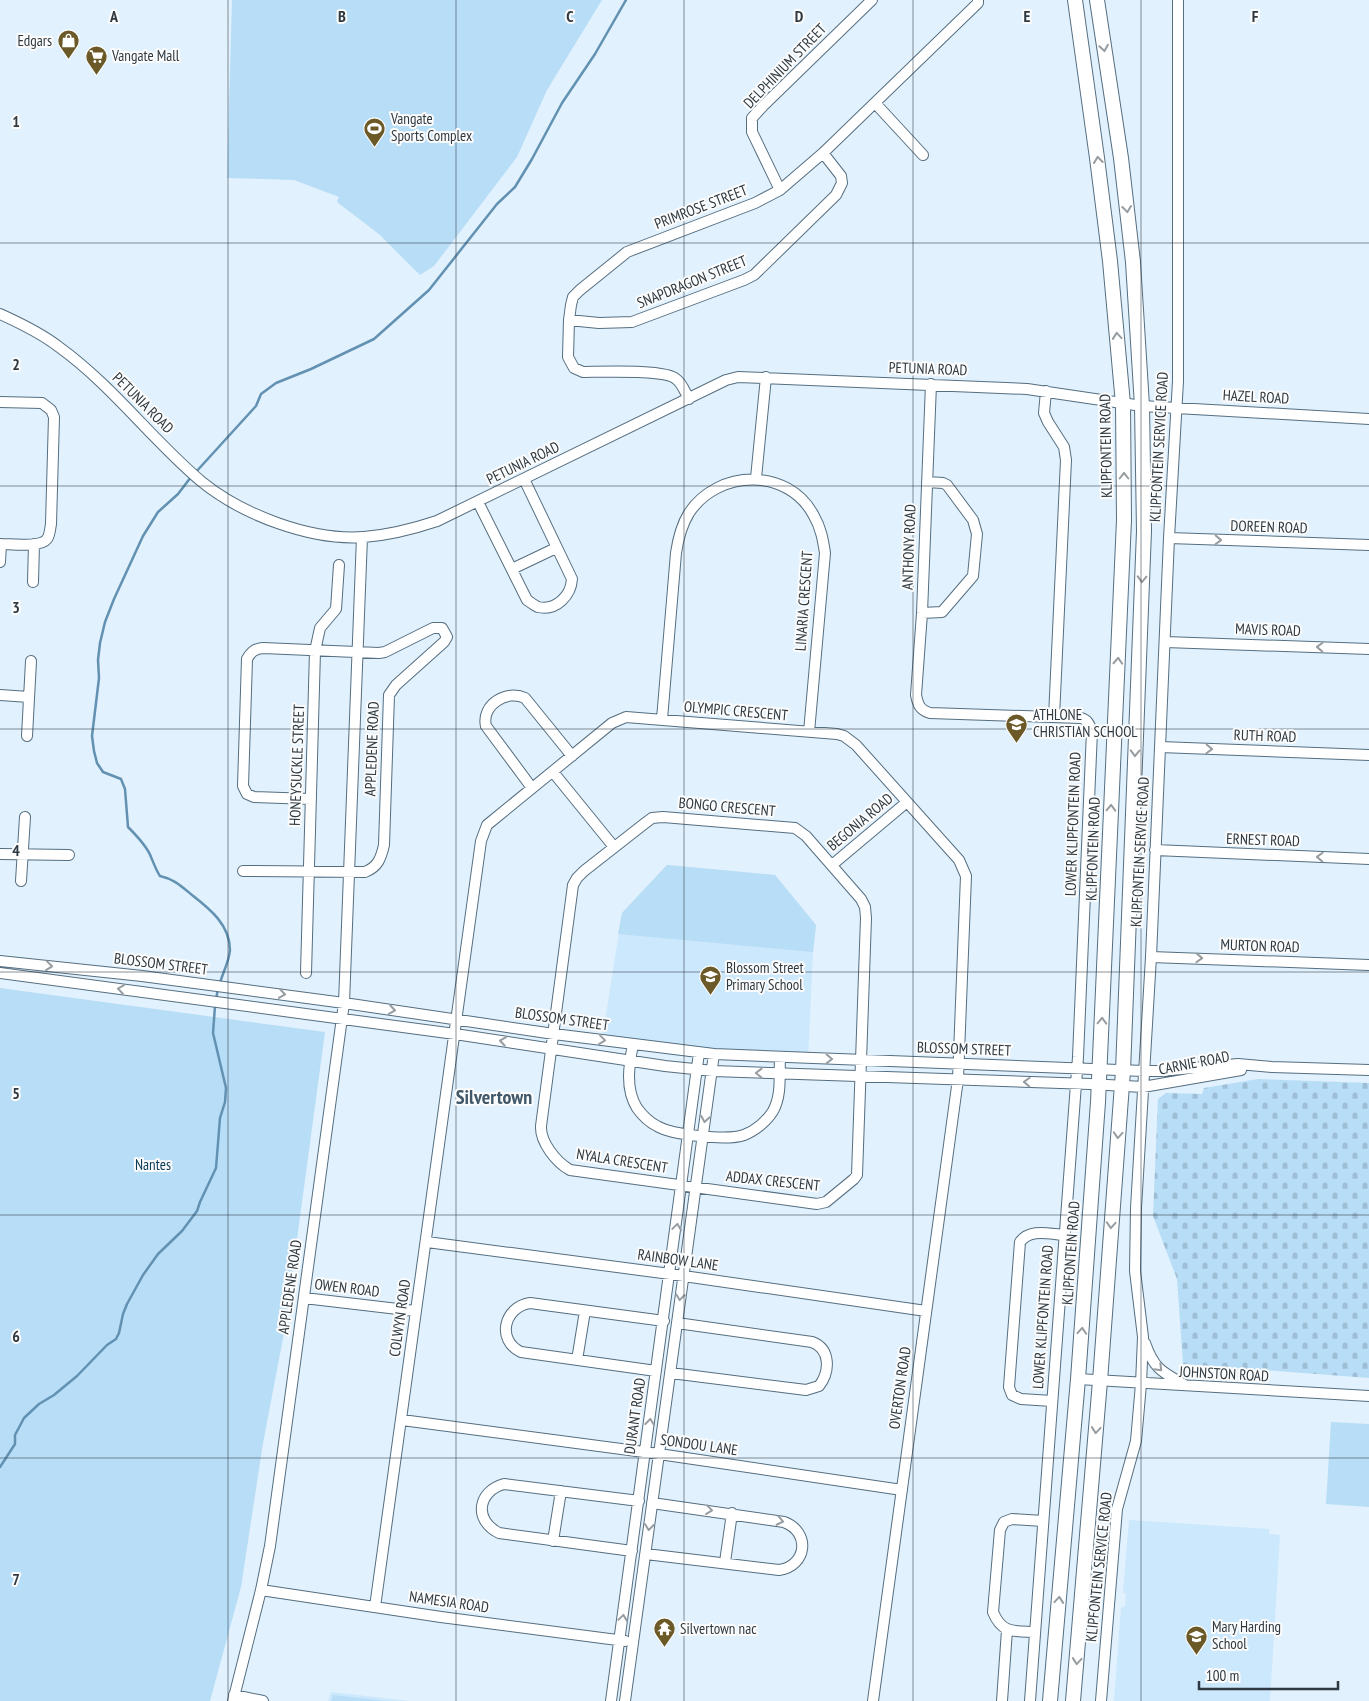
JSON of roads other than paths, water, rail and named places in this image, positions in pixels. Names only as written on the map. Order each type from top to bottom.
[{"type":"main road","name":"KLIPFONTEIN ROAD","points":[[1050,1701],[1078,1379],[1100,1069],[1124,520],[1123,404],[1110,261],[1098,158],[1075,0]]},
{"type":"main road","points":[[1073,1701],[1100,1381],[1123,1071],[1144,531],[1142,406],[1133,262],[1100,3]]},
{"type":"street","name":"DELPHINIUM STREET","points":[[780,190],[752,132],[752,118],[872,0]]},
{"type":"street","name":"PRIMROSE STREET","points":[[689,399],[677,379],[671,375],[583,372],[574,368],[568,357],[569,320],[574,297],[594,278],[627,252],[756,202],[780,190],[823,153],[978,3],[978,0]]},
{"type":"street","name":"KLIPFONTEIN SERVICE ROAD","points":[[1101,1701],[1117,1509],[1136,1441],[1141,1384],[1143,1338],[1135,1271],[1136,1208],[1151,957],[1179,337],[1178,0]]},
{"type":"street","points":[[875,103],[923,155]]},
{"type":"street","name":"SNAPDRAGON STREET","points":[[569,320],[600,323],[632,322],[754,275],[836,196],[840,189],[841,176],[823,153]]},
{"type":"street","name":"PETUNIA ROAD","points":[[0,314],[28,327],[59,346],[88,370],[202,481],[219,494],[254,515],[280,524],[329,535],[362,537],[414,528],[451,515],[726,380],[738,377],[931,384],[1046,391],[1142,406]]},
{"type":"street","points":[[756,478],[766,377]]},
{"type":"street","name":"ANTHONY ROAD","points":[[931,384],[922,613],[916,695],[918,704],[923,711],[930,713],[1054,717]]},
{"type":"street","points":[[1046,391],[1044,413],[1064,447],[1066,460],[1054,717]]},
{"type":"street","points":[[0,402],[42,403],[51,410],[54,417],[50,533],[43,542],[34,544],[1,544],[0,562]]},
{"type":"street","name":"HAZEL ROAD","points":[[1142,406],[1369,419]]},
{"type":"street","name":"LINARIA CRESCENT","points":[[662,719],[676,553],[680,530],[689,512],[709,493],[727,483],[756,478],[783,486],[795,494],[807,504],[821,532],[825,553],[809,732]]},
{"type":"street","points":[[478,502],[527,600],[538,607],[550,606],[564,600],[571,589],[572,579],[524,479]]},
{"type":"street","points":[[922,613],[942,612],[970,581],[975,568],[977,534],[973,520],[947,486],[943,483],[927,482]]},
{"type":"street","name":"APPLEDENE ROAD","points":[[233,1698],[261,1590],[270,1546],[344,1003],[362,537]]},
{"type":"street","name":"DOREEN ROAD","points":[[1169,538],[1369,545]]},
{"type":"street","points":[[33,582],[34,544]]},
{"type":"street","points":[[512,569],[556,548]]},
{"type":"street","name":"HONEYSUCKLE STREET","points":[[306,973],[316,650],[320,628],[336,609],[339,565]]},
{"type":"street","name":"APPLEDENE ROAD","points":[[348,872],[372,870],[382,856],[391,690],[444,642],[447,637],[442,628],[433,628],[384,652],[357,652]]},
{"type":"street","name":"MAVIS ROAD","points":[[1165,642],[1369,649]]},
{"type":"street","points":[[311,799],[254,797],[247,794],[243,786],[248,659],[250,653],[256,648],[357,652]]},
{"type":"street","points":[[27,736],[32,661]]},
{"type":"street","points":[[0,695],[29,697]]},
{"type":"street","points":[[532,788],[486,726],[486,711],[504,695],[519,695],[525,698],[572,756]]},
{"type":"street","name":"OLYMPIC CRESCENT","points":[[455,1034],[481,841],[484,832],[488,825],[618,719],[638,717],[837,734],[849,739],[856,745],[959,860],[964,868],[966,876],[958,1079]]},
{"type":"street","name":"LOWER KLIPFONTEIN ROAD","points":[[1030,1701],[1078,1058],[1092,731],[1086,720],[1054,717]]},
{"type":"street","name":"RUTH ROAD","points":[[1160,747],[1369,755]]},
{"type":"street","points":[[553,772],[614,847]]},
{"type":"street","name":"BEGONIA ROAD","points":[[832,865],[908,802]]},
{"type":"street","points":[[21,881],[25,817]]},
{"type":"street","name":"BONGO CRESCENT","points":[[554,1034],[573,885],[584,871],[652,818],[663,817],[795,828],[806,836],[832,865],[861,899],[865,907],[861,1060]]},
{"type":"street","name":"ERNEST ROAD","points":[[1155,850],[1369,859]]},
{"type":"street","points":[[0,854],[69,855]]},
{"type":"street","points":[[243,871],[348,872]]},
{"type":"street","name":"MURTON ROAD","points":[[1151,957],[1369,965]]},
{"type":"street","name":"BLOSSOM STREET","points":[[0,961],[207,984],[699,1053],[780,1058],[959,1063],[1123,1071]]},
{"type":"street","name":"BLOSSOM STREET","points":[[0,972],[204,1001],[342,1018],[630,1061],[712,1071],[1121,1086]]},
{"type":"street","points":[[140,992],[142,976]]},
{"type":"street","name":"COLWYN ROAD","points":[[375,1607],[455,1034]]},
{"type":"street","name":"NYALA CRESCENT","points":[[554,1034],[540,1133],[563,1166],[576,1172],[696,1187]]},
{"type":"street","points":[[633,1044],[629,1084],[637,1107],[646,1118],[665,1130],[702,1136],[729,1138],[744,1135],[764,1122],[772,1112],[777,1101],[780,1058]]},
{"type":"street","name":"DURANT ROAD","points":[[612,1701],[699,1053]]},
{"type":"street","name":"DURANT ROAD","points":[[625,1701],[714,1054]]},
{"type":"street","name":"ADDAX CRESCENT","points":[[696,1187],[817,1204],[826,1202],[854,1179],[857,1174],[861,1060]]},
{"type":"street","name":"CARNIE ROAD","points":[[1123,1071],[1159,1071],[1238,1064],[1369,1070]]},
{"type":"street","name":"CARNIE ROAD","points":[[1121,1086],[1158,1086],[1220,1073],[1272,1067]]},
{"type":"street","name":"OVERTON ROAD","points":[[873,1701],[958,1079]]},
{"type":"street","name":"LOWER KLIPFONTEIN ROAD","points":[[1052,1401],[1020,1399],[1012,1395],[1009,1387],[1020,1242],[1031,1233],[1064,1235]]},
{"type":"street","name":"RAINBOW LANE","points":[[427,1242],[926,1310]]},
{"type":"street","name":"OWEN ROAD","points":[[304,1298],[415,1312]]},
{"type":"street","points":[[656,1372],[521,1352],[513,1348],[507,1339],[508,1318],[522,1304],[530,1303],[664,1321]]},
{"type":"street","points":[[578,1360],[585,1311]]},
{"type":"street","points":[[671,1373],[806,1390],[819,1386],[825,1374],[825,1351],[819,1345],[812,1342],[677,1323]]},
{"type":"street","points":[[1143,1338],[1155,1366],[1164,1374],[1189,1387]]},
{"type":"street","name":"JOHNSTON ROAD","points":[[1078,1379],[1189,1387],[1369,1396]]},
{"type":"street","name":"SONDOU LANE","points":[[402,1420],[646,1452],[902,1490]]},
{"type":"street","points":[[632,1551],[499,1533],[491,1529],[485,1522],[482,1514],[482,1500],[487,1492],[495,1486],[504,1484],[639,1500]]},
{"type":"street","points":[[554,1541],[561,1491]]},
{"type":"street","points":[[646,1554],[725,1562],[778,1570],[793,1566],[800,1556],[802,1541],[800,1534],[793,1525],[784,1522],[652,1503]]},
{"type":"street","points":[[725,1562],[732,1513]]},
{"type":"street","points":[[1035,1632],[1007,1630],[997,1621],[993,1612],[1000,1530],[1004,1522],[1012,1519],[1043,1521]]},
{"type":"street","name":"NAMESIA ROAD","points":[[261,1590],[633,1641]]},
{"type":"street","points":[[1002,1701],[1007,1630]]},
{"type":"street","points":[[233,1698],[263,1701]]},
{"type":"waterway","points":[[195,473],[256,406],[261,394],[276,383],[311,369],[374,339],[429,290],[497,204],[515,187],[562,103],[595,54],[626,0]]},
{"type":"waterway","points":[[191,477],[178,494],[158,512],[143,536],[105,622],[98,660],[99,678],[92,736],[97,763],[103,772],[121,779],[125,789],[128,827],[147,849],[160,876],[181,886],[206,906],[223,925],[227,933],[230,950],[220,983]]},
{"type":"waterway","points":[[216,1000],[218,988]]},
{"type":"waterway","points":[[0,1467],[15,1444],[15,1435],[24,1418],[39,1404],[54,1395],[77,1376],[107,1345],[116,1339],[127,1304],[143,1275],[158,1254],[182,1231],[197,1211],[216,1168],[220,1118],[225,1102],[226,1088],[213,1033],[215,1006]]},
{"type":"place","name":"Edgars","points":[[68,60]]},
{"type":"place","name":"Vangate Mall","points":[[96,75]]},
{"type":"place","name":"Vangate Sports Complex","points":[[375,147]]},
{"type":"place","name":"ATHLONE CHRISTIAN SCHOOL","points":[[1017,743]]},
{"type":"place","name":"Blossom Street Primary School","points":[[710,996]]},
{"type":"place","name":"Silvertown nac","points":[[664,1648]]},
{"type":"place","name":"Mary Harding School","points":[[1196,1655]]},
{"type":"district","name":"Silvertown","points":[[494,1097]]},
{"type":"park label","name":"Nantes","points":[[153,1165]]}]
